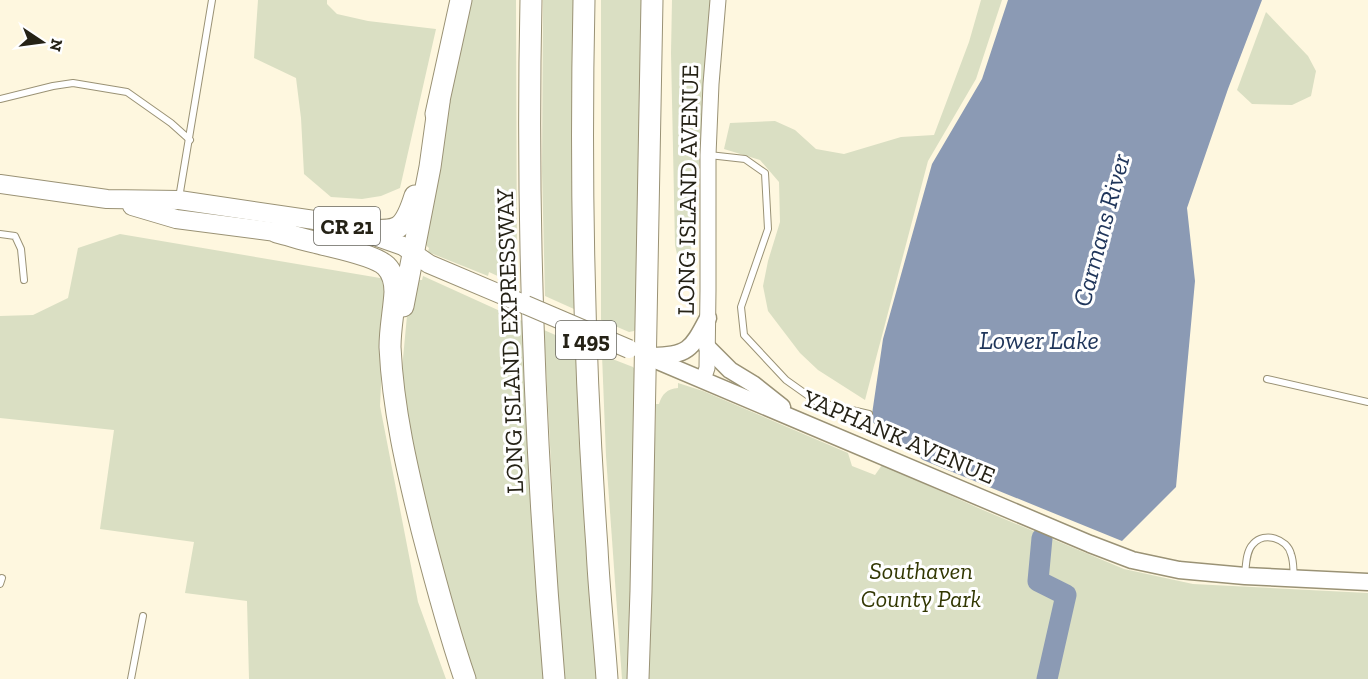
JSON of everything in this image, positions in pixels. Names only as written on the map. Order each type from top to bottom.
[{"type":"highway","points":[[360,230],[391,230],[401,226],[409,216],[439,102],[460,0]]},
{"type":"highway","name":"LONG ISLAND EXPRESSWAY","points":[[531,0],[530,242],[534,370],[554,679]]},
{"type":"highway","name":"I 495","points":[[584,0],[583,241],[587,372],[597,549],[608,679]]},
{"type":"highway","points":[[638,679],[641,591],[637,352],[652,0]]},
{"type":"highway","points":[[394,397],[400,326],[418,260],[439,102]]},
{"type":"highway","points":[[277,232],[376,260],[390,271],[395,284],[390,345],[400,437],[442,604],[465,679]]},
{"type":"main road","name":"YAPHANK AVENUE","points":[[0,184],[107,199],[179,200],[349,226],[403,246],[418,260],[1112,553],[1170,568],[1245,576],[1368,582]]},
{"type":"main road","name":"YAPHANK AVENUE","points":[[107,199],[176,219],[322,238],[347,244],[398,263],[418,260]]},
{"type":"main road","points":[[637,352],[666,356],[681,353],[694,344],[708,318]]},
{"type":"main road","points":[[707,347],[729,370],[753,384],[802,422]]},
{"type":"street","name":"LONG ISLAND AVENUE","points":[[703,380],[707,368],[708,155],[718,0]]},
{"type":"lane","points":[[176,219],[212,0]]},
{"type":"lane","points":[[0,99],[73,83],[127,92],[171,123],[190,140]]},
{"type":"lane","points":[[708,155],[745,159],[765,173],[768,229],[741,307],[744,335],[786,380],[817,402],[869,414]]},
{"type":"lane","points":[[0,234],[15,236],[21,249],[24,280]]},
{"type":"lane","points":[[1266,379],[1368,402]]},
{"type":"lane","points":[[1245,576],[1247,557],[1252,545],[1266,538],[1277,539],[1284,543],[1291,552],[1294,578]]},
{"type":"lane","points":[[131,679],[143,615]]},
{"type":"green space","points":[[258,0],[327,0],[327,4],[337,14],[368,21],[436,29],[400,188],[381,196],[362,199],[331,197],[304,174],[296,78],[254,58]]},
{"type":"green space","points":[[468,0],[516,0],[517,285],[489,272],[488,276],[428,252],[429,248],[424,237]]},
{"type":"green space","points":[[543,0],[574,0],[574,309],[545,296],[542,171]]},
{"type":"green space","points":[[601,0],[644,0],[639,325],[634,331],[629,332],[601,320]]},
{"type":"green space","points":[[672,0],[714,0],[689,273],[683,282],[675,245]]},
{"type":"green space","points":[[981,0],[1002,0],[976,79],[928,161],[865,400],[818,370],[800,353],[768,311],[763,286],[780,222],[779,182],[760,160],[724,149],[730,123],[775,121],[795,130],[816,149],[844,154],[901,137],[934,135],[969,42]]},
{"type":"green space","points":[[1266,12],[1308,56],[1316,71],[1311,96],[1292,105],[1252,104],[1237,90]]},
{"type":"green space","points":[[120,234],[386,279],[380,406],[418,602],[446,679],[249,679],[247,601],[185,593],[194,542],[100,529],[114,430],[0,418],[0,316],[33,315],[68,298],[78,248]]},
{"type":"green space","points":[[423,276],[522,321],[543,679],[475,679],[428,517],[412,448],[402,369],[408,305],[417,280],[422,280]]},
{"type":"green space","points":[[544,330],[576,344],[579,440],[597,679],[565,679],[559,617]]},
{"type":"green space","points":[[602,355],[633,367],[637,372],[632,679],[622,679],[606,456]]},
{"type":"green space","name":"Southaven County Park","points":[[678,383],[703,391],[848,453],[852,466],[875,475],[882,465],[1124,569],[1193,584],[1368,593],[1368,679],[648,679],[656,404],[659,404],[666,393],[678,388]]},
{"type":"water","name":"Lower Lake","points":[[1008,0],[1262,0],[1187,208],[1195,281],[1176,487],[1122,541],[923,460],[871,421],[883,339],[932,164],[982,79]]},
{"type":"waterway","name":"Carmans River","points":[[1042,538],[1038,581],[1066,595],[1047,679]]}]
